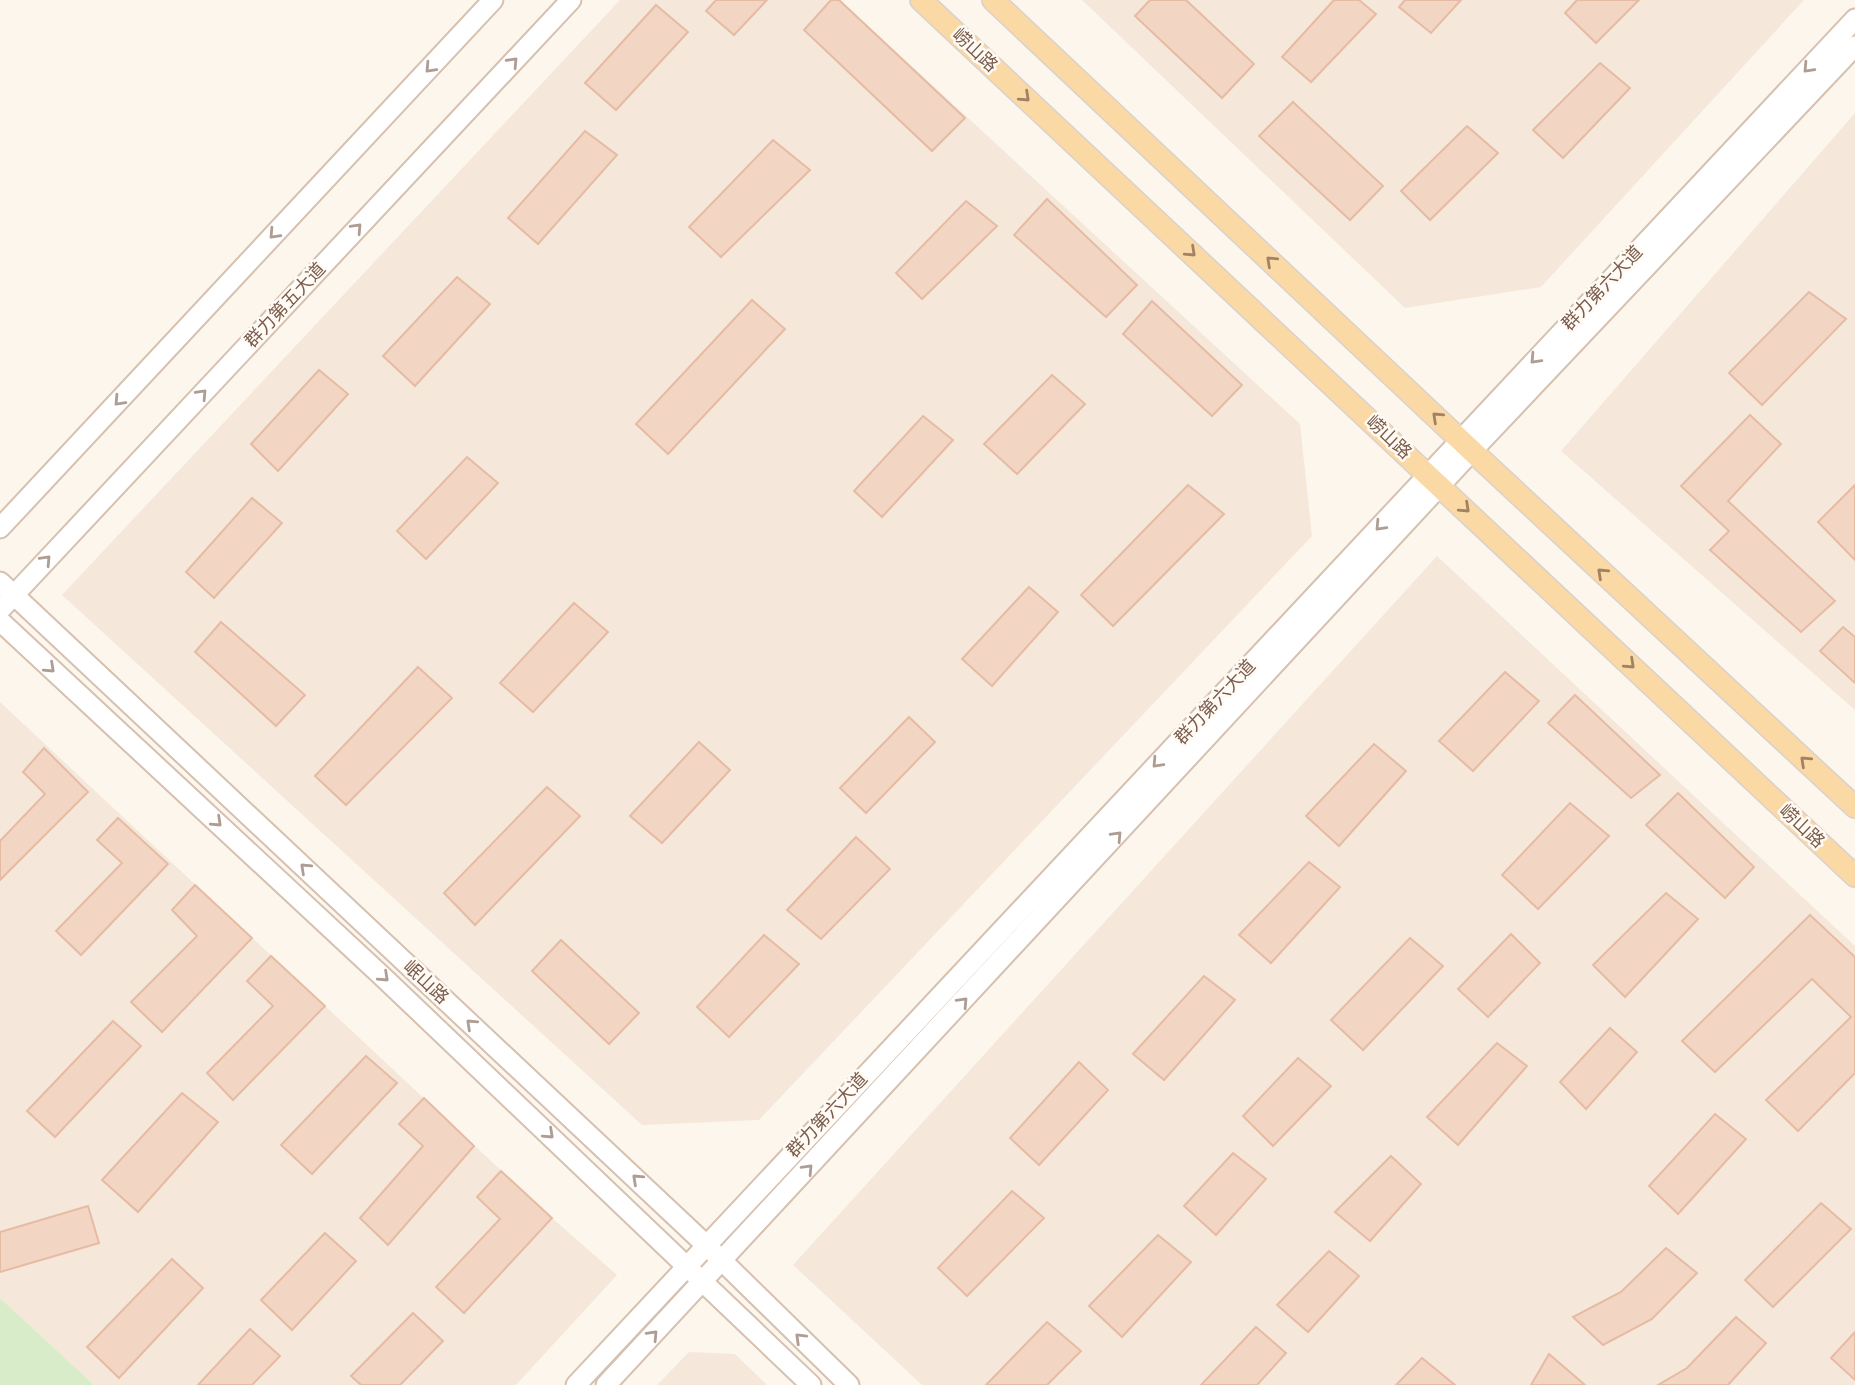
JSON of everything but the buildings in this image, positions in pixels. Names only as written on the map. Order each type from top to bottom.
[{"type":"main road","points":[[0,528],[493,0]]},
{"type":"main road","name":"群力第五大道","points":[[0,610],[7,589],[570,0]]},
{"type":"main road","name":"崂山路","points":[[921,0],[1855,876]]},
{"type":"main road","points":[[993,0],[1855,807]]},
{"type":"main road","name":"群力第六大道","points":[[606,1385],[704,1281],[1855,19]]},
{"type":"main road","name":"群力第六大道","points":[[1466,445],[1855,46]]},
{"type":"main road","name":"群力第六大道","points":[[576,1385],[1435,480]]},
{"type":"main road","name":"岷山路","points":[[7,589],[706,1245],[849,1385]]},
{"type":"main road","name":"岷山路","points":[[0,621],[383,977],[811,1385]]},
{"type":"shaded area","points":[[620,0],[840,0],[1300,424],[1312,536],[759,1120],[642,1125],[62,595]]},
{"type":"shaded area","points":[[1082,0],[1804,0],[1541,287],[1405,308]]},
{"type":"shaded area","points":[[1855,113],[1855,710],[1561,451]]},
{"type":"shaded area","points":[[1437,556],[1855,946],[1855,1385],[922,1385],[793,1265]]},
{"type":"shaded area","points":[[0,702],[552,1218],[617,1275],[516,1385],[94,1385],[0,1298]]},
{"type":"shaded area","points":[[689,1352],[735,1354],[767,1385],[657,1385]]},
{"type":"green space","points":[[0,1298],[94,1385],[0,1385]]}]
